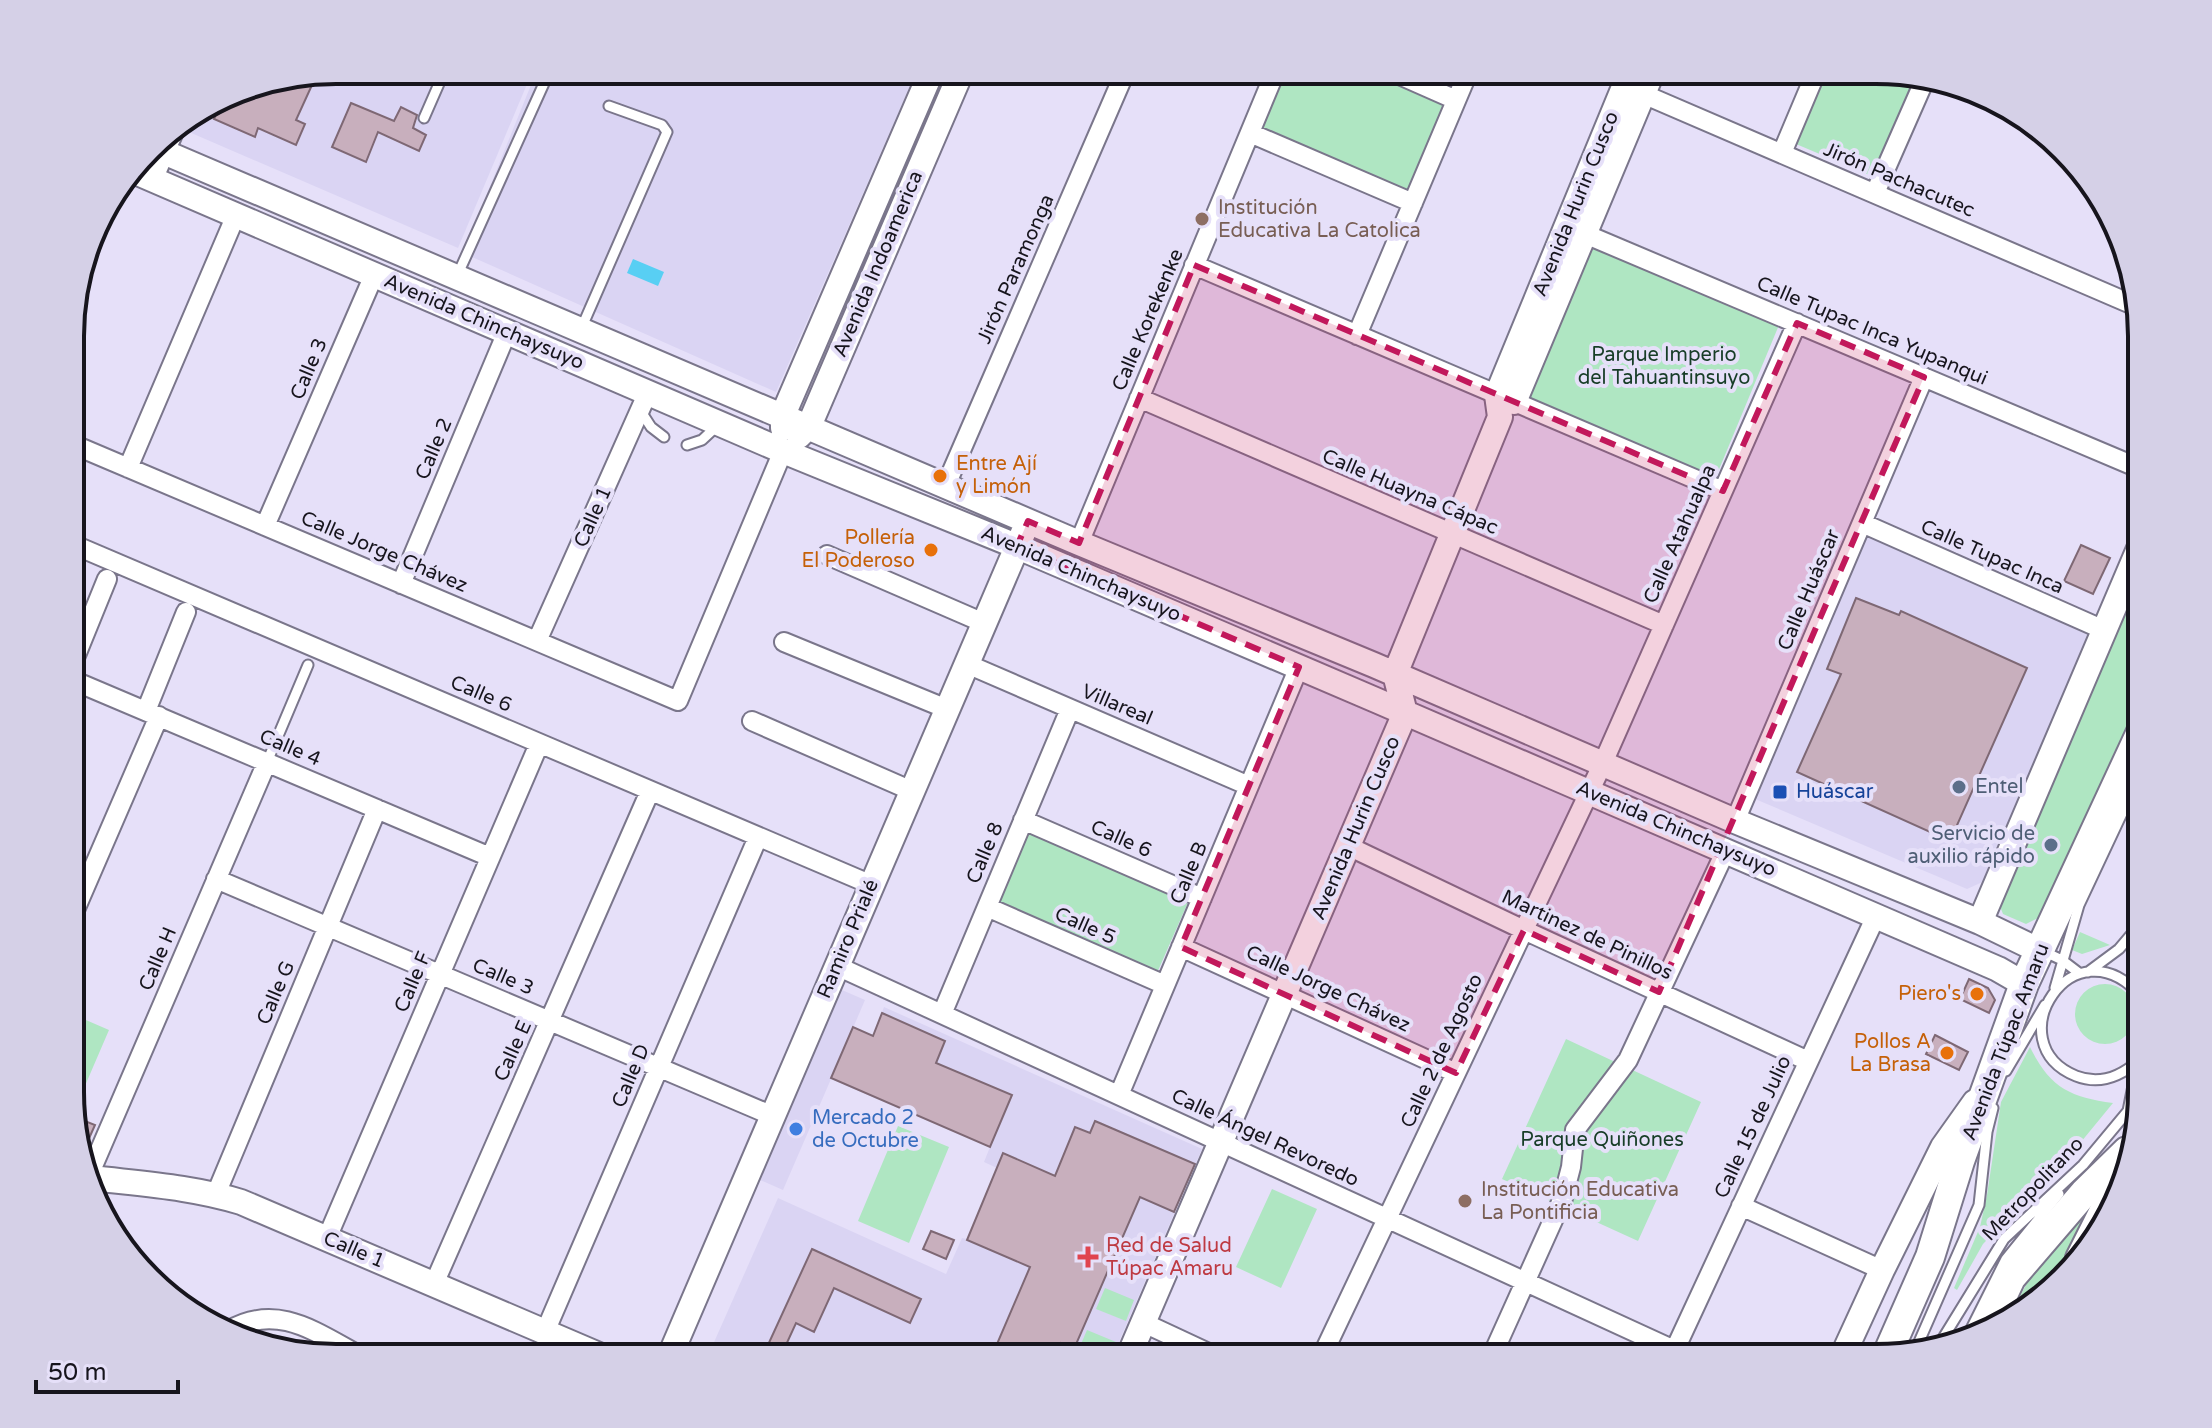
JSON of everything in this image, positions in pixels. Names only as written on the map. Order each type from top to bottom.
[{"type":"main road","name":"Avenida Indoamerica","points":[[783,451],[783,415],[926,84]]},
{"type":"main road","name":"Avenida Indoamerica","points":[[783,451],[809,426],[956,84]]},
{"type":"main road","name":"Avenida Hurin Cusco","points":[[1135,1343],[1405,713],[1395,674],[1500,417],[1626,84]]},
{"type":"main road","name":"Avenida Hurin Cusco","points":[[1505,398],[1585,234],[1647,84]]},
{"type":"main road","name":"Avenida Chinchaysuyo","points":[[165,152],[1079,543],[1980,922],[2051,955]]},
{"type":"main road","name":"Avenida Chinchaysuyo","points":[[143,176],[507,332],[644,401],[720,423],[1017,546],[1839,899],[1998,969],[2024,984]]},
{"type":"main road","name":"Ramiro Prialé","points":[[675,1344],[1028,521]]},
{"type":"main road","points":[[1980,922],[2127,577]]},
{"type":"main road","name":"Avenida Túpac Amaru","points":[[1892,1343],[1930,1257],[1996,1085],[2001,1051],[2024,984],[2051,955],[2127,767]]},
{"type":"main road","points":[[1839,899],[1851,893],[1891,906],[1897,903],[1904,891]]},
{"type":"main road","points":[[1848,1343],[1943,1147],[1996,1085]]},
{"type":"main road","points":[[1930,1257],[1931,1216],[1943,1147]]},
{"type":"main road","points":[[1994,1314],[2011,1278],[2084,1193],[2118,1159]]},
{"type":"main road","name":"Calle 1","points":[[100,1177],[216,1194],[241,1202],[573,1344]]},
{"type":"street","name":"Jirón Paramonga","points":[[946,485],[1120,84]]},
{"type":"street","name":"Calle Korekenke","points":[[1079,543],[1270,84]]},
{"type":"street","points":[[1420,84],[1456,100]]},
{"type":"street","points":[[1357,335],[1463,84]]},
{"type":"street","points":[[1782,153],[1811,84]]},
{"type":"street","points":[[1875,193],[1921,89]]},
{"type":"street","name":"Jirón Pachacutec","points":[[1643,94],[2126,302]]},
{"type":"street","points":[[1250,133],[1413,203]]},
{"type":"street","points":[[128,468],[236,215]]},
{"type":"street","name":"Calle Tupac Inca Yupanqui","points":[[1585,234],[2127,463]]},
{"type":"street","points":[[1194,265],[1723,491]]},
{"type":"street","name":"Calle 3","points":[[265,526],[374,275]]},
{"type":"street","name":"Calle Atahualpa","points":[[1603,763],[1797,323]]},
{"type":"street","name":"Calle 2","points":[[401,584],[507,332]]},
{"type":"street","name":"Calle Huáscar","points":[[1735,821],[1924,377]]},
{"type":"street","name":"Calle Huayna Cápac","points":[[1139,398],[1664,625]]},
{"type":"street","name":"Calle 1","points":[[537,641],[644,401]]},
{"type":"street","name":"Calle Jorge Chávez","points":[[84,449],[678,701]]},
{"type":"street","name":"Avenida Indoamerica","points":[[678,701],[783,451]]},
{"type":"street","name":"Calle Tupac Inca","points":[[1862,523],[2104,630]]},
{"type":"street","name":"Calle 6","points":[[84,549],[872,885]]},
{"type":"street","points":[[827,555],[984,623]]},
{"type":"street","points":[[84,636],[107,579]]},
{"type":"street","points":[[84,887],[153,714],[186,612]]},
{"type":"street","points":[[784,642],[947,709]]},
{"type":"street","name":"Villareal","points":[[967,664],[1249,786]]},
{"type":"street","name":"Calle B","points":[[1119,1095],[1299,667]]},
{"type":"street","name":"Calle 4","points":[[84,685],[490,857]]},
{"type":"street","name":"Calle 8","points":[[942,1014],[1070,709]]},
{"type":"street","points":[[752,721],[912,791]]},
{"type":"street","name":"Calle F","points":[[327,1238],[539,744]]},
{"type":"street","name":"Calle H","points":[[96,1165],[267,762]]},
{"type":"street","name":"Calle 2 de Agosto","points":[[1328,1343],[1603,763]]},
{"type":"street","name":"Calle E","points":[[434,1284],[650,791]]},
{"type":"street","name":"Calle G","points":[[216,1194],[377,809]]},
{"type":"street","name":"Calle 6","points":[[1023,820],[1202,898]]},
{"type":"street","name":"Calle D","points":[[545,1332],[758,837]]},
{"type":"street","name":"Martinez de Pinillos","points":[[1348,846],[1808,1061]]},
{"type":"street","points":[[1498,1343],[1563,1198],[1571,1167],[1575,1130],[1621,1073],[1726,850]]},
{"type":"street","name":"Calle 3","points":[[216,879],[773,1116]]},
{"type":"street","name":"Calle 5","points":[[987,907],[1165,985]]},
{"type":"street","name":"Calle 15 de Julio","points":[[1678,1343],[1876,916]]},
{"type":"street","name":"Calle Jorge Chávez","points":[[1181,947],[1456,1073]]},
{"type":"street","name":"Calle Ángel Revoredo","points":[[837,966],[1526,1282],[1651,1343]]},
{"type":"street","points":[[1741,1206],[1882,1270]]},
{"type":"street","points":[[240,1325],[262,1318],[279,1318],[337,1344]]},
{"type":"street","points":[[1144,1323],[1188,1343]]},
{"type":"lane","points":[[424,118],[439,84]]},
{"type":"lane","points":[[457,276],[544,84]]},
{"type":"lane","points":[[581,329],[667,132],[662,125],[609,106]]},
{"type":"lane","points":[[644,401],[651,427],[664,437]]},
{"type":"lane","points":[[687,445],[702,440],[720,423]]},
{"type":"lane","points":[[267,762],[308,665]]},
{"type":"lane","points":[[2055,989],[2051,955],[2079,905],[2127,803]]},
{"type":"lane","points":[[2001,1051],[2045,1005],[2055,989],[2119,949],[2127,940]]},
{"type":"lane","points":[[2051,955],[2084,972],[2104,972],[2127,981]]},
{"type":"lane","points":[[2024,984],[2045,1005]]},
{"type":"lane","points":[[2045,1005],[2041,1021],[2043,1039],[2056,1063],[2068,1073],[2083,1079],[2098,1080],[2113,1078],[2127,1068]]},
{"type":"lane","name":"Metropolitano","points":[[1920,1340],[1979,1205],[1996,1085],[2045,1005]]},
{"type":"lane","name":"Metropolitano","points":[[1946,1333],[2004,1239],[2083,1165],[2126,1113]]},
{"type":"lane","points":[[1973,1324],[2006,1259],[2083,1165]]},
{"type":"highlighted area","points":[[1194,265],[1723,491],[1797,323],[1924,377],[1659,992],[1524,930],[1456,1073],[1181,947],[1299,667],[1017,546],[1028,521],[1079,543]]},
{"type":"shaded area","points":[[527,84],[458,248],[189,132],[240,103],[303,86]]},
{"type":"shaded area","points":[[531,84],[911,84],[776,392],[463,253]]},
{"type":"shaded area","points":[[1866,534],[2096,634],[1987,880],[1967,889],[1755,799]]},
{"type":"shaded area","points":[[842,990],[865,1000],[853,1028],[873,1036],[884,1007],[1202,1149],[1118,1343],[713,1344],[778,1198],[946,1274],[962,1238],[967,1239],[997,1168],[984,1162],[990,1147],[831,1079],[783,1190],[760,1180]]},
{"type":"green space","points":[[1279,84],[1407,84],[1446,101],[1405,196],[1258,132]]},
{"type":"green space","points":[[1822,84],[1913,87],[1874,177],[1796,144]]},
{"type":"green space","name":"Parque Imperio del Tahuantinsuyo","points":[[1588,243],[1779,325],[1715,479],[1523,394]]},
{"type":"green space","points":[[2127,597],[2127,730],[2042,916],[2026,924],[2003,914],[1998,901]]},
{"type":"green space","points":[[1028,831],[1189,900],[1157,973],[997,904]]},
{"type":"green space","points":[[2080,932],[2110,945],[2082,954],[2072,950]]},
{"type":"green space","points":[[2093,986],[2117,986],[2127,992],[2127,1036],[2117,1042],[2093,1042],[2083,1036],[2077,1026],[2077,1002],[2083,992]]},
{"type":"green space","points":[[84,1019],[109,1030],[84,1088]]},
{"type":"green space","name":"Parque Quiñones","points":[[1566,1039],[1701,1102],[1638,1241],[1502,1179]]},
{"type":"green space","points":[[2030,1047],[2045,1072],[2063,1088],[2113,1103],[2081,1142],[1983,1244],[1957,1290],[1954,1288],[1980,1227],[2001,1102]]},
{"type":"green space","points":[[898,1126],[949,1147],[909,1243],[858,1221]]},
{"type":"green space","points":[[1272,1189],[1317,1209],[1281,1288],[1236,1267]]},
{"type":"green space","points":[[2094,1203],[2071,1251],[2054,1270],[2018,1299],[2033,1272]]},
{"type":"green space","points":[[1105,1288],[1134,1300],[1126,1321],[1096,1309]]},
{"type":"green space","points":[[1087,1330],[1116,1342],[1115,1343],[1081,1344]]},
{"type":"water","points":[[633,259],[664,272],[658,286],[627,273]]},
{"type":"building","points":[[312,85],[296,120],[305,124],[296,145],[258,128],[255,137],[214,119],[216,115],[240,103],[287,89]]},
{"type":"building","points":[[351,103],[394,121],[401,107],[417,115],[413,128],[426,135],[419,151],[378,132],[366,162],[332,147]]},
{"type":"building","points":[[2081,545],[2110,558],[2093,594],[2064,581]]},
{"type":"building","points":[[1856,598],[1899,615],[1901,611],[2027,668],[1950,841],[1797,772],[1841,674],[1827,669]]},
{"type":"building","name":"Piero's","points":[[1969,979],[1988,988],[1995,1000],[1989,1013],[1960,999]]},
{"type":"building","points":[[882,1013],[945,1041],[936,1063],[1012,1095],[990,1147],[831,1078],[853,1027],[873,1036]]},
{"type":"building","name":"Pollos A La Brasa","points":[[1935,1035],[1968,1052],[1959,1070],[1926,1054]]},
{"type":"building","points":[[86,1121],[95,1125],[89,1138]]},
{"type":"building","points":[[1095,1121],[1195,1164],[1174,1212],[1140,1197],[1076,1344],[997,1344],[1030,1267],[967,1240],[1003,1153],[1055,1176],[1075,1127],[1090,1133]]},
{"type":"building","points":[[931,1231],[954,1240],[946,1259],[923,1249]]},
{"type":"building","points":[[812,1249],[921,1299],[910,1323],[834,1288],[814,1332],[796,1323],[787,1344],[769,1344]]},
{"type":"place","name":"Institución Educativa La Catolica","points":[[1202,219]]},
{"type":"place","name":"Entre Ají y Limón","points":[[940,476]]},
{"type":"place","name":"Pollería El Poderoso","points":[[931,550]]},
{"type":"place","name":"Entel","points":[[1959,787]]},
{"type":"place","name":"Huáscar","points":[[1780,792]]},
{"type":"place","name":"Servicio de auxilio rápido","points":[[2051,845]]},
{"type":"place","name":"Piero's","points":[[1977,994]]},
{"type":"place","name":"Pollos A La Brasa","points":[[1947,1053]]},
{"type":"place","name":"Mercado 2 de Octubre","points":[[796,1129]]},
{"type":"place","name":"Institución Educativa La Pontificia","points":[[1465,1201]]},
{"type":"place","name":"Red de Salud Túpac Amaru","points":[[1088,1257]]}]
